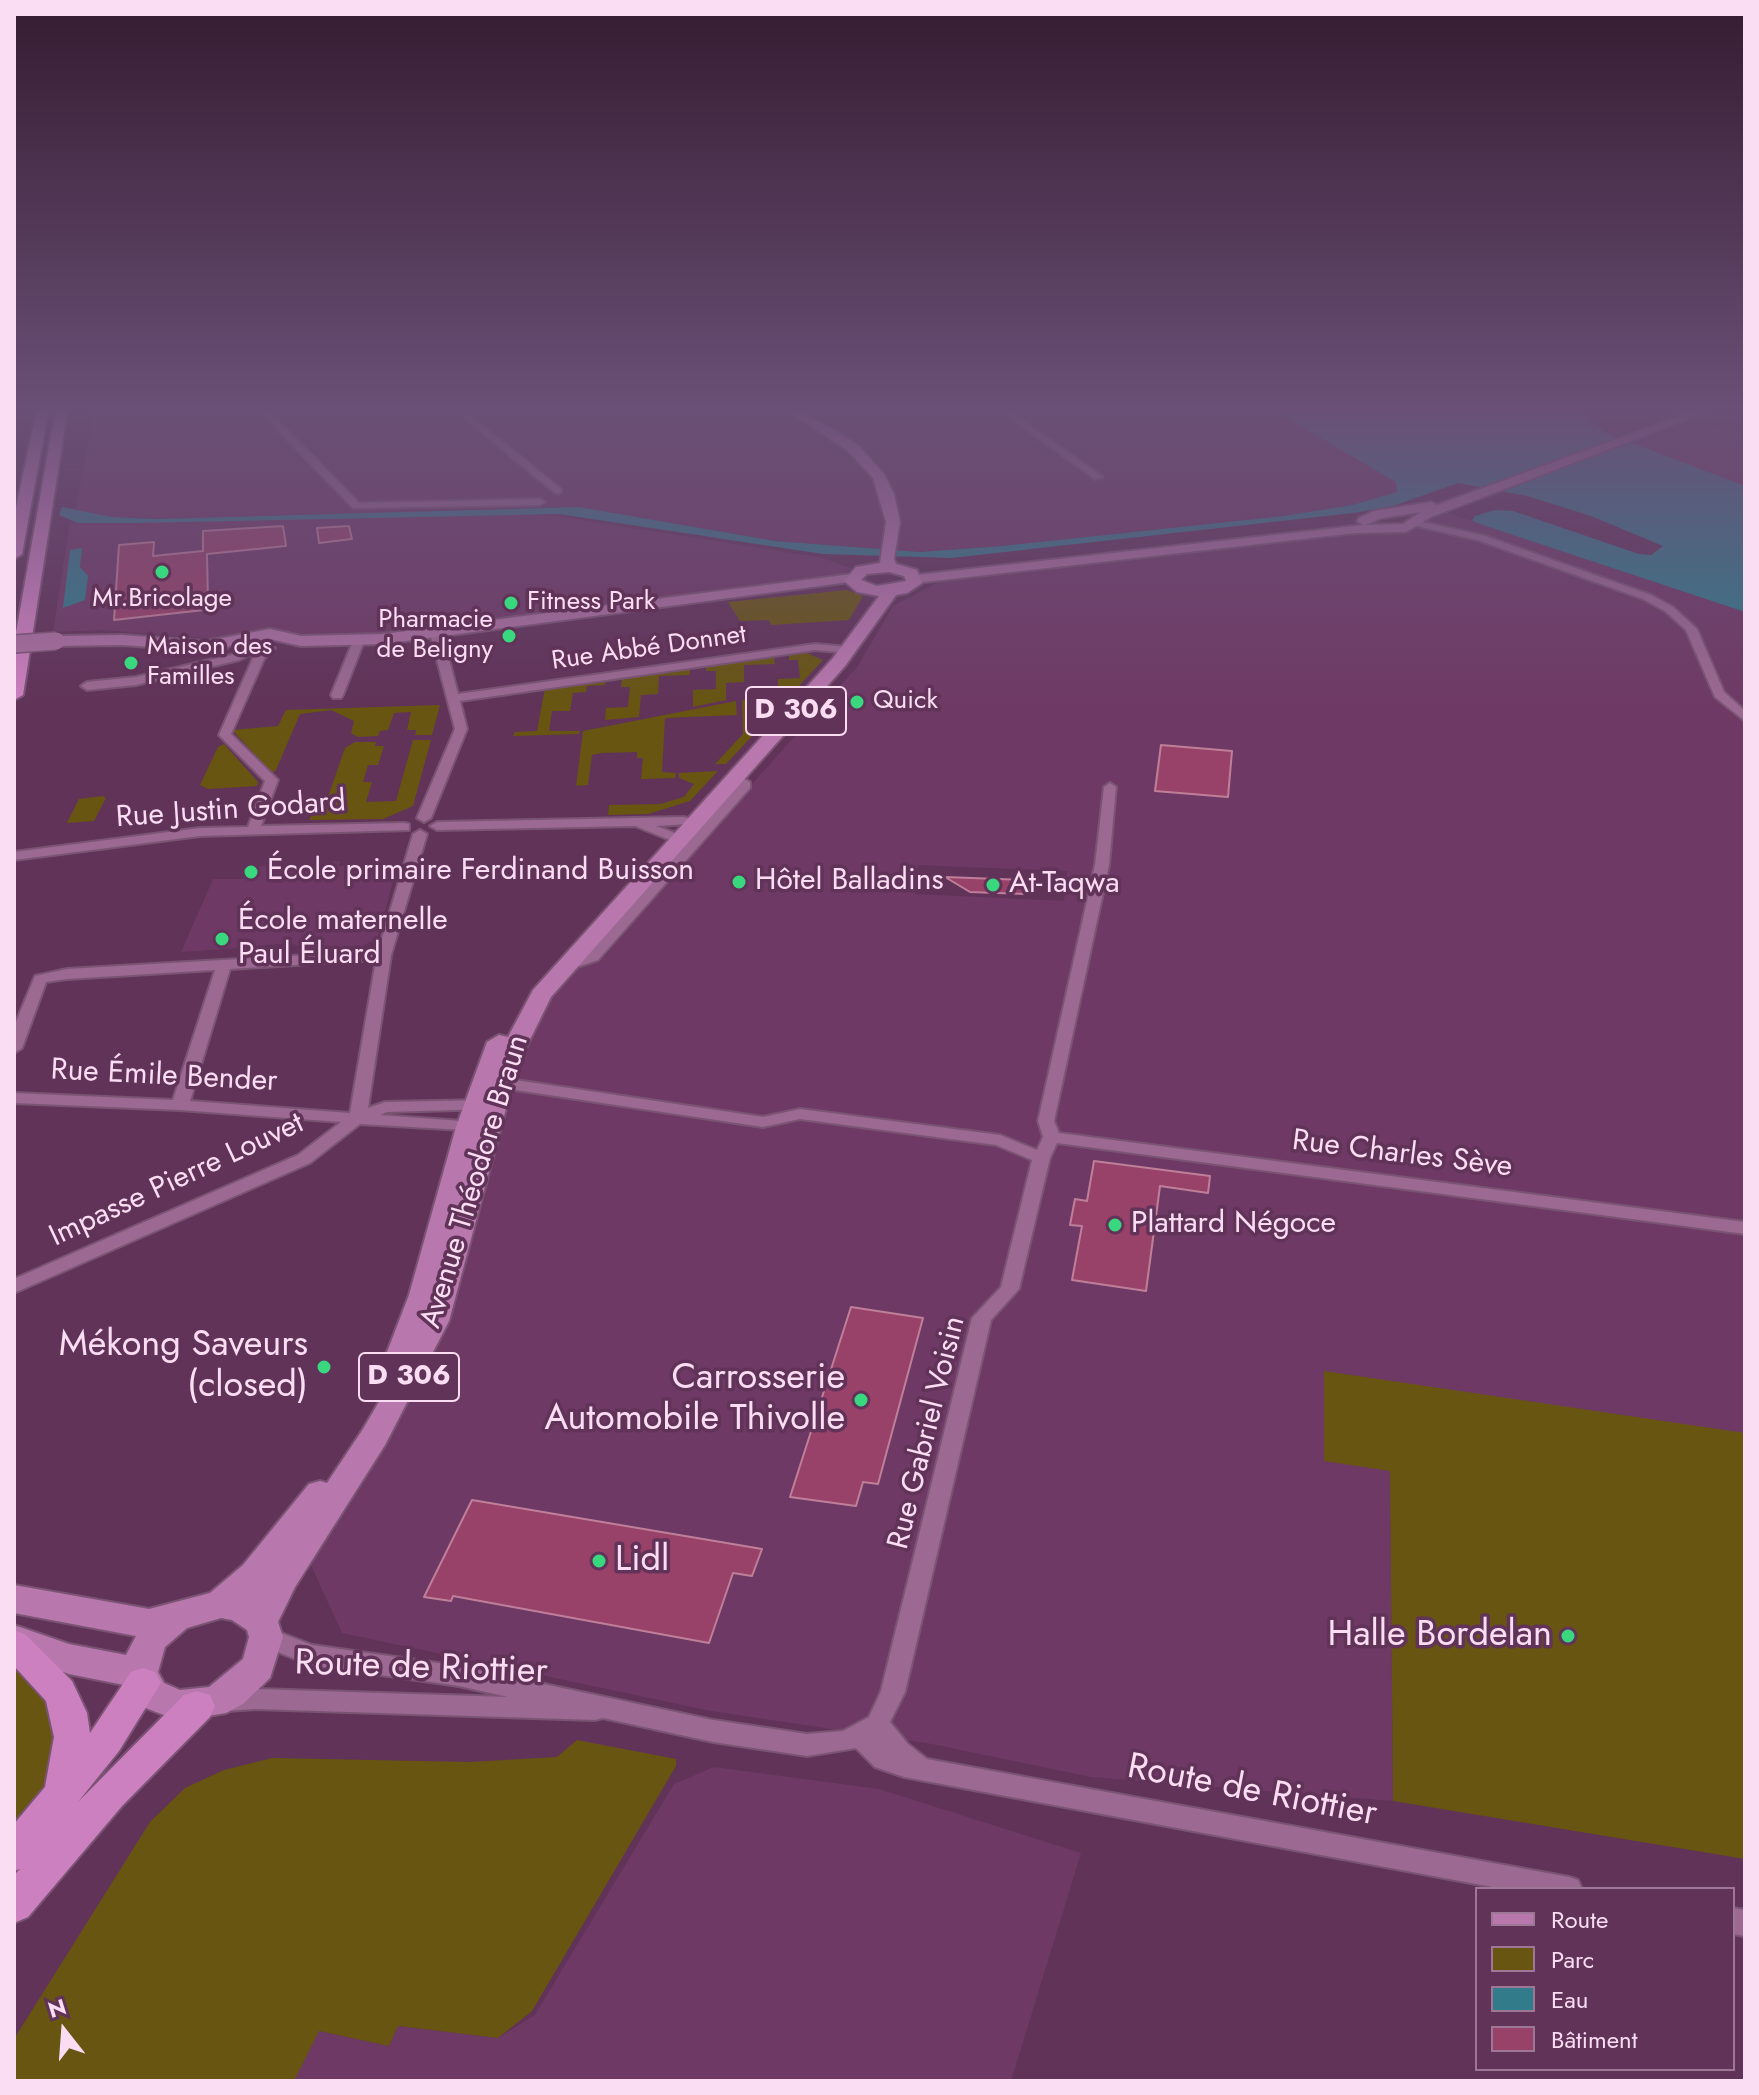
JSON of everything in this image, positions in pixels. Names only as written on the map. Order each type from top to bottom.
[{"type":"highway","points":[[14,554],[23,511]]},
{"type":"highway","points":[[14,695],[44,511]]},
{"type":"highway","points":[[14,1642],[60,1692],[69,1713],[72,1737],[62,1794]]},
{"type":"highway","points":[[14,1853],[124,1717],[142,1678]]},
{"type":"highway","points":[[14,1904],[109,1794],[205,1704]]},
{"type":"main road","points":[[860,585],[879,558],[891,511]]},
{"type":"main road","points":[[1376,523],[1391,513],[1402,511]]},
{"type":"main road","points":[[879,558],[911,575],[1376,523],[1400,529],[1440,511]]},
{"type":"main road","points":[[1391,513],[1414,522]]},
{"type":"main road","points":[[14,644],[113,639],[209,645],[358,641],[722,597],[860,585],[891,591],[909,587],[911,575]]},
{"type":"main road","name":"Avenue Théodore Braun","points":[[221,1604],[255,1575],[288,1536],[364,1427],[389,1384],[486,1110],[541,995],[845,649],[869,601],[860,585]]},
{"type":"main road","name":"Avenue Théodore Braun","points":[[263,1630],[282,1579],[374,1437],[418,1359],[435,1321],[504,1030],[521,997],[548,962],[736,778],[891,591]]},
{"type":"main road","points":[[14,1599],[138,1622],[176,1617],[221,1604],[240,1607],[263,1630],[265,1652],[252,1674],[231,1693],[205,1704],[163,1702],[151,1694],[142,1678],[146,1648],[176,1617]]},
{"type":"main road","points":[[14,1642],[142,1678]]},
{"type":"street","points":[[1414,522],[1461,533],[1647,597],[1669,609],[1691,629],[1719,694],[1745,717]]},
{"type":"street","points":[[1400,529],[1461,533]]},
{"type":"street","points":[[358,1117],[384,955],[422,826],[461,729],[436,633]]},
{"type":"street","points":[[337,695],[358,641]]},
{"type":"street","points":[[87,686],[151,678],[235,658],[265,644]]},
{"type":"street","points":[[253,831],[272,780],[225,735],[265,644]]},
{"type":"street","name":"Rue Abbé Donnet","points":[[454,698],[815,647],[845,649]]},
{"type":"street","name":"Rue Gabriel Voisin","points":[[868,1730],[893,1692],[982,1318],[1010,1289],[1041,1158],[1052,1137],[1046,1121],[1102,865],[1110,787]]},
{"type":"street","points":[[422,826],[433,819],[437,826],[630,822],[655,828],[689,827]]},
{"type":"street","name":"Rue Justin Godard","points":[[19,855],[178,835],[404,827],[407,831],[422,826]]},
{"type":"street","points":[[14,1048],[40,979],[67,974],[384,955]]},
{"type":"street","points":[[180,1105],[224,964]]},
{"type":"street","name":"Rue Émile Bender","points":[[14,1098],[180,1105],[358,1117],[376,1122],[486,1110],[763,1122],[800,1114],[1000,1140],[1041,1158]]},
{"type":"street","name":"Impasse Pierre Louvet","points":[[14,1287],[304,1159],[358,1117]]},
{"type":"street","name":"Rue Charles Sève","points":[[1052,1137],[1745,1228]]},
{"type":"street","name":"Route de Riottier","points":[[263,1630],[310,1655],[459,1676],[713,1731],[829,1746],[868,1730],[884,1759],[1558,1887]]},
{"type":"street","name":"Route de Riottier","points":[[205,1704],[256,1699],[544,1711],[627,1710]]},
{"type":"shaded area","points":[[80,511],[451,511],[171,519],[112,517]]},
{"type":"shaded area","points":[[601,511],[1316,511],[1002,546],[920,552],[775,541]]},
{"type":"shaded area","points":[[1445,512],[1745,612],[1745,1433],[1390,1471],[1393,1801],[1091,1777],[932,1744],[711,1711],[342,1633],[311,1565],[429,1362],[511,1065],[564,974],[606,955],[690,853],[857,667],[893,606],[951,576],[1377,531],[1409,531]],"holes":[[[918,865],[1067,871],[1064,901],[915,894]]]},
{"type":"shaded area","points":[[543,514],[823,558],[852,569],[826,581],[358,637],[216,639],[103,630],[53,632],[70,522]]},
{"type":"shaded area","points":[[340,861],[339,866],[378,865],[374,878],[394,877],[378,938],[358,948],[308,951],[308,948],[288,943],[246,951],[237,948],[181,952],[213,879],[243,879],[249,867]]},
{"type":"shaded area","points":[[714,1767],[879,1789],[1081,1853],[1011,2081],[294,2081],[319,2031],[389,2046],[398,2026],[498,2038],[535,2015],[674,1784]]},
{"type":"green space","points":[[847,590],[863,596],[849,620],[771,625],[769,620],[740,621],[728,602]]},
{"type":"green space","points":[[807,653],[823,660],[726,764],[715,764],[743,734],[742,700],[778,693],[778,679],[800,678],[798,660],[789,660],[789,655]]},
{"type":"green space","points":[[774,657],[775,664],[744,665],[744,682],[726,683],[726,700],[693,707],[693,690],[716,689],[716,671],[706,671],[706,666]]},
{"type":"green space","points":[[690,669],[690,675],[659,676],[658,694],[641,695],[639,717],[605,720],[606,708],[628,707],[630,687],[621,687],[622,678]]},
{"type":"green space","points":[[606,680],[605,685],[587,686],[586,692],[573,693],[570,711],[552,711],[549,731],[580,731],[579,734],[513,736],[515,732],[537,731],[545,688]]},
{"type":"green space","points":[[736,701],[737,715],[665,718],[662,772],[676,773],[675,778],[641,779],[643,758],[637,758],[637,752],[602,753],[592,755],[588,785],[576,786],[583,731]]},
{"type":"green space","points":[[440,705],[432,735],[415,735],[416,730],[407,730],[411,712],[394,713],[388,730],[380,731],[378,736],[358,737],[351,733],[354,721],[331,710],[300,714],[272,773],[232,730],[278,726],[286,710]]},
{"type":"green space","points":[[413,740],[431,740],[413,806],[383,819],[309,820],[311,815],[322,814],[345,748],[355,742],[376,742],[375,746],[384,746],[378,765],[368,765],[363,782],[372,782],[366,802],[396,801]]},
{"type":"green space","points":[[224,744],[258,782],[257,786],[208,789],[200,785],[218,747]]},
{"type":"green space","points":[[718,771],[690,801],[648,814],[608,815],[609,805],[660,804],[684,797],[694,784],[679,778],[679,773]]},
{"type":"green space","points":[[106,798],[94,821],[67,823],[79,799]]},
{"type":"green space","name":"Halle Bordelan","points":[[1324,1371],[1745,1433],[1745,1859],[1393,1801],[1390,1471],[1324,1461]]},
{"type":"green space","points":[[14,1660],[49,1699],[57,1740],[42,1792],[14,1830]]},
{"type":"green space","points":[[577,1740],[676,1759],[676,1766],[532,2011],[498,2038],[398,2026],[389,2046],[319,2031],[294,2081],[14,2081],[14,2039],[150,1822],[185,1788],[224,1770],[272,1758],[470,1762],[557,1757]]},
{"type":"water","points":[[61,511],[81,511],[112,517],[158,519],[447,511],[601,511],[775,541],[920,552],[1316,511],[1366,511],[951,558],[823,554],[559,514],[138,523],[78,523],[59,515]]},
{"type":"water","points":[[1492,511],[1513,511],[1639,554],[1651,555],[1663,546],[1574,511],[1745,511],[1745,612],[1472,520],[1475,516]]},
{"type":"water","points":[[82,548],[80,567],[88,576],[85,600],[63,608],[70,550]]},
{"type":"building","points":[[283,526],[286,546],[207,554],[208,602],[204,602],[204,610],[114,620],[119,545],[154,542],[153,556],[203,551],[203,531]]},
{"type":"building","points":[[349,526],[352,539],[319,543],[317,528]]},
{"type":"building","points":[[1161,745],[1232,751],[1228,797],[1155,791]]},
{"type":"building","name":"At-Taqwa","points":[[945,877],[1025,880],[1025,894],[970,892]]},
{"type":"building","name":"Plattard Négoce","points":[[1094,1161],[1210,1176],[1208,1193],[1160,1186],[1146,1291],[1072,1280],[1082,1226],[1070,1225],[1075,1199],[1087,1201]]},
{"type":"building","name":"Carrosserie Automobile Thivolle","points":[[851,1307],[923,1318],[878,1484],[863,1482],[856,1506],[790,1497]]},
{"type":"building","name":"Lidl","points":[[472,1500],[762,1549],[752,1576],[733,1573],[709,1643],[453,1596],[451,1601],[424,1597]]},
{"type":"place","name":"Mr.Bricolage","points":[[162,572]]},
{"type":"place","name":"Fitness Park","points":[[511,603]]},
{"type":"place","name":"Pharmacie de Beligny","points":[[509,636]]},
{"type":"place","name":"Maison des Familles","points":[[131,663]]},
{"type":"place","name":"Quick","points":[[857,702]]},
{"type":"place","name":"École primaire Ferdinand Buisson","points":[[251,872]]},
{"type":"place","name":"Hôtel Balladins","points":[[739,882]]},
{"type":"place","name":"At-Taqwa","points":[[993,885]]},
{"type":"place","name":"École maternelle Paul Éluard","points":[[222,939]]},
{"type":"place","name":"Plattard Négoce","points":[[1115,1225]]},
{"type":"place","name":"Mékong Saveurs (closed)","points":[[324,1367]]},
{"type":"place","name":"Carrosserie Automobile Thivolle","points":[[861,1400]]},
{"type":"place","name":"Lidl","points":[[599,1561]]},
{"type":"place","name":"Halle Bordelan","points":[[1568,1636]]}]
